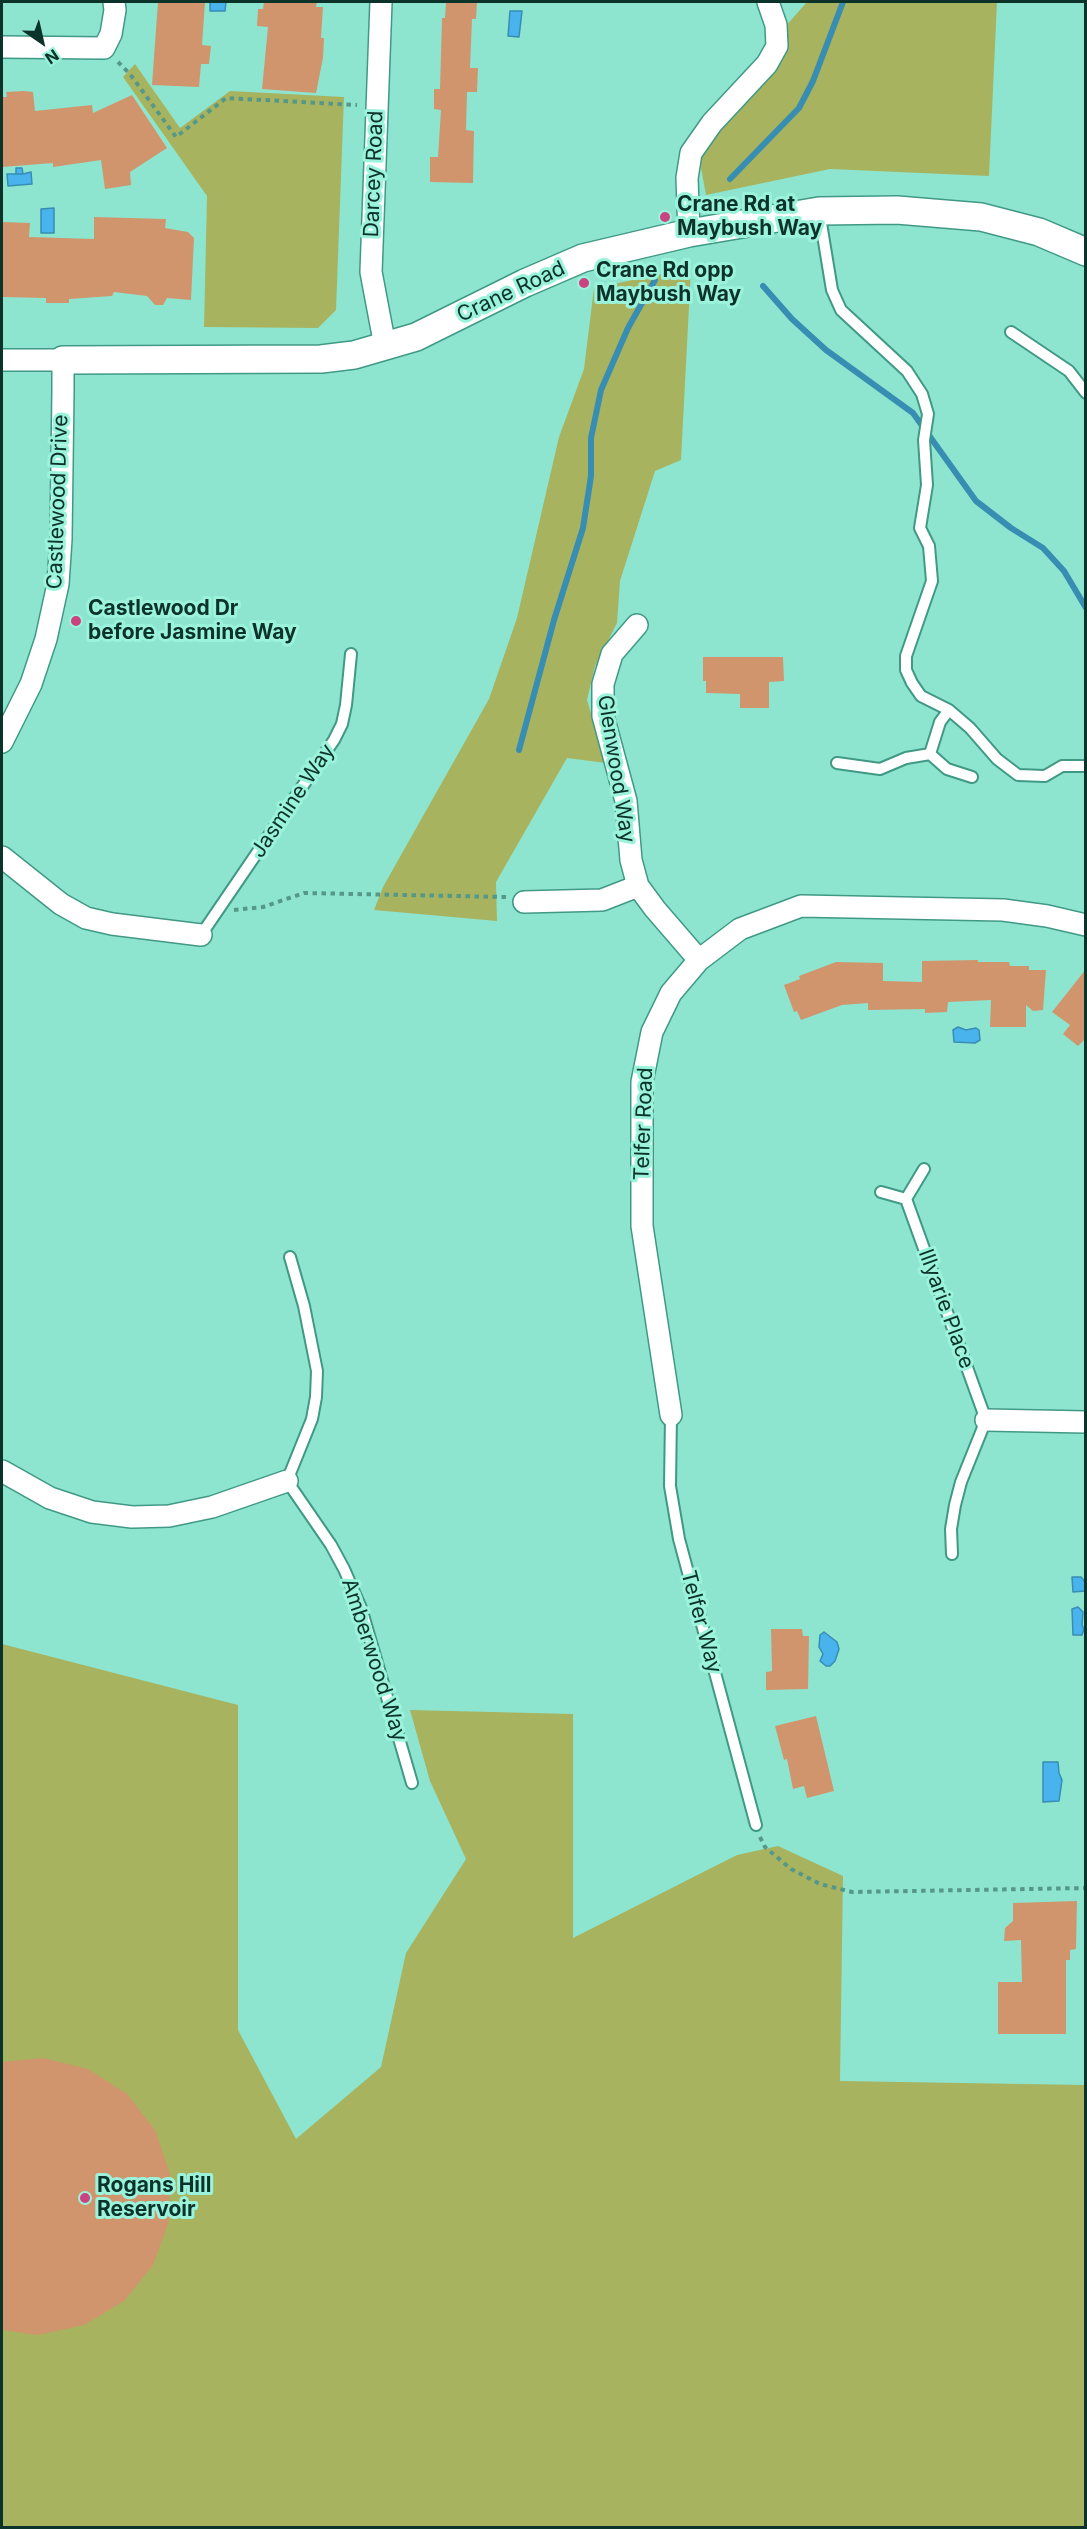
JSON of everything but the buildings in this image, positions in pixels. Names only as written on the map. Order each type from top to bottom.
[{"type":"street","points":[[2,47],[104,48],[111,34],[114,2]]},
{"type":"street","name":"Darcey Road","points":[[381,2],[371,272],[384,346]]},
{"type":"street","points":[[689,233],[687,178],[691,153],[712,123],[767,64],[777,46],[776,25],[768,2]]},
{"type":"street","name":"Crane Road","points":[[2,360],[321,359],[354,355],[416,337],[525,283],[583,258],[689,233],[819,211],[897,210],[981,217],[1039,232],[1086,252]]},
{"type":"street","name":"Castlewood Drive","points":[[2,742],[31,684],[46,639],[58,584],[61,539],[63,360]]},
{"type":"street","name":"Glenwood Way","points":[[637,625],[612,654],[603,684],[603,716],[626,801],[630,860],[638,886],[699,960]]},
{"type":"street","points":[[2,857],[61,904],[86,918],[112,924],[201,935]]},
{"type":"street","points":[[524,902],[602,900],[638,886]]},
{"type":"street","name":"Telfer Road","points":[[671,1415],[642,1226],[642,1082],[651,1032],[671,993],[699,960],[740,929],[801,906],[1003,910],[1047,915],[1086,925]]},
{"type":"street","points":[[986,1420],[1086,1422]]},
{"type":"street","points":[[2,1471],[50,1498],[92,1512],[132,1517],[169,1516],[212,1507],[287,1481]]},
{"type":"lane","points":[[819,211],[830,282],[841,310],[907,371],[922,394],[928,414],[924,440],[927,485],[920,528],[929,546],[932,581],[906,656],[906,670],[912,683],[921,696],[949,711],[970,728],[997,759],[1018,775],[1045,776],[1062,766],[1086,766]]},
{"type":"lane","points":[[1011,332],[1069,371],[1086,393]]},
{"type":"lane","name":"Jasmine Way","points":[[201,935],[334,740],[342,724],[346,705],[351,654]]},
{"type":"lane","points":[[930,754],[940,722],[949,711]]},
{"type":"lane","points":[[837,763],[880,769],[906,758],[930,754]]},
{"type":"lane","points":[[930,754],[947,769],[972,777]]},
{"type":"lane","points":[[881,1192],[906,1199],[924,1169]]},
{"type":"lane","name":"Illyarie Place","points":[[906,1199],[986,1420]]},
{"type":"lane","points":[[287,1481],[312,1419],[317,1371],[304,1306],[290,1257]]},
{"type":"lane","name":"Telfer Way","points":[[671,1415],[670,1486],[679,1539],[756,1825]]},
{"type":"lane","points":[[952,1554],[951,1529],[955,1505],[961,1482],[986,1420]]},
{"type":"lane","name":"Amberwood Way","points":[[287,1481],[331,1545],[357,1598],[412,1783]]},
{"type":"path","points":[[104,48],[130,74],[176,137],[226,98],[376,106]]},
{"type":"path","points":[[223,905],[236,911],[249,910],[304,893],[508,897],[524,902]]},
{"type":"path","points":[[756,1825],[765,1848],[791,1869],[820,1884],[852,1892],[1086,1888]]},
{"type":"green space","points":[[807,2],[997,2],[989,176],[830,169],[706,195],[699,157],[784,28]]},
{"type":"green space","points":[[135,64],[180,128],[230,91],[344,97],[336,310],[318,328],[204,327],[207,196],[123,77]]},
{"type":"green space","points":[[691,268],[681,460],[655,471],[620,581],[617,623],[595,666],[587,700],[606,763],[567,758],[496,882],[497,921],[374,910],[383,887],[489,699],[517,618],[559,437],[584,369],[594,288]]},
{"type":"green space","points":[[2,1644],[238,1705],[238,2030],[296,2139],[381,2067],[406,1953],[466,1859],[430,1781],[410,1710],[573,1714],[573,1938],[737,1855],[778,1846],[843,1876],[840,2081],[1085,2085],[1085,2527],[2,2527]]},
{"type":"water","points":[[210,2],[226,2],[225,11],[210,11]]},
{"type":"water","points":[[510,11],[522,11],[519,37],[508,36]]},
{"type":"water","points":[[16,168],[22,168],[23,174],[31,172],[32,184],[8,186],[7,174],[16,174]]},
{"type":"water","points":[[54,208],[54,233],[41,233],[41,209]]},
{"type":"water","points":[[958,1027],[966,1030],[976,1028],[979,1030],[980,1040],[975,1043],[954,1042],[953,1030]]},
{"type":"water","points":[[1072,1577],[1081,1577],[1085,1582],[1085,1591],[1073,1592]]},
{"type":"water","points":[[1078,1607],[1083,1612],[1084,1629],[1082,1635],[1073,1635],[1072,1609]]},
{"type":"water","points":[[824,1632],[837,1642],[839,1649],[835,1661],[830,1666],[820,1661],[823,1654],[819,1647],[820,1635]]},
{"type":"water","points":[[1043,1762],[1058,1762],[1062,1780],[1059,1801],[1043,1802]]},
{"type":"waterway","points":[[730,179],[799,108],[813,81],[843,2]]},
{"type":"waterway","points":[[519,750],[554,620],[583,528],[591,476],[591,438],[601,390],[628,328],[655,280]]},
{"type":"waterway","points":[[763,286],[792,319],[826,350],[913,413],[976,501],[1011,528],[1043,548],[1064,571],[1086,608]]},
{"type":"place","name":"Crane Rd at Maybush Way","points":[[665,217]]},
{"type":"place","name":"Crane Rd opp Maybush Way","points":[[584,283]]},
{"type":"place","name":"Castlewood Dr before Jasmine Way","points":[[76,621]]},
{"type":"place","name":"Rogans Hill Reservoir","points":[[85,2198]]}]
